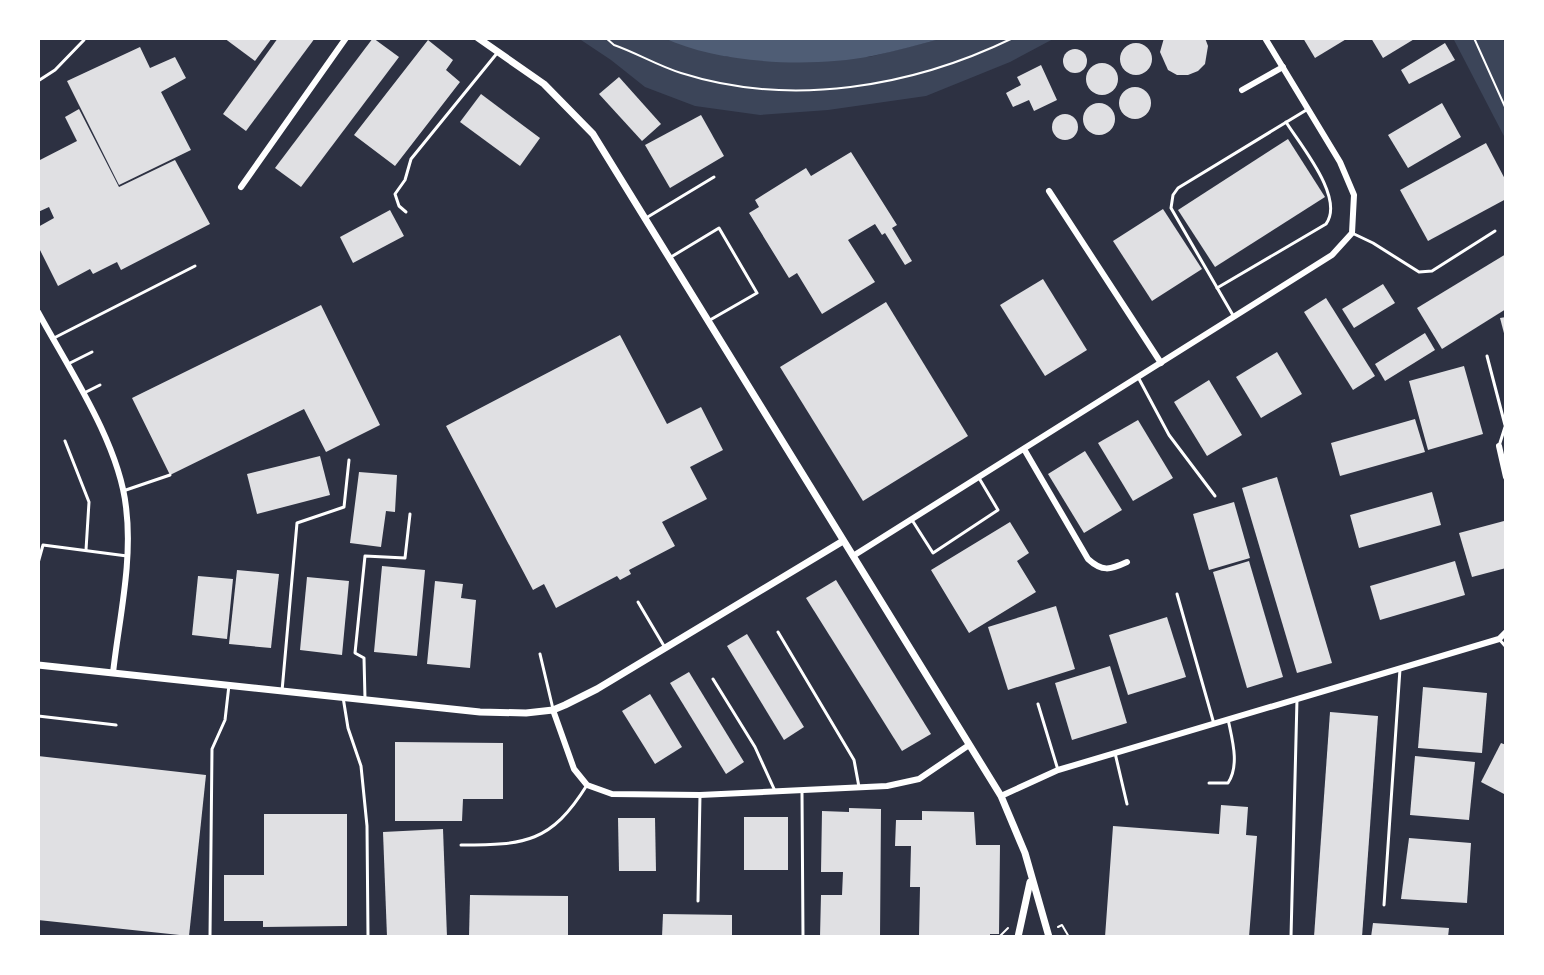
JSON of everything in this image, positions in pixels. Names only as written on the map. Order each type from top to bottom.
[{"type":"street","points":[[241,187],[346,38]]},
{"type":"street","points":[[478,38],[544,84],[593,134],[1001,796],[1020,839],[1049,937]]},
{"type":"street","points":[[853,556],[1332,255],[1352,233],[1354,195],[1340,162],[1265,38]]},
{"type":"street","points":[[1242,90],[1283,67]]},
{"type":"street","points":[[1049,191],[1161,363]]},
{"type":"street","points":[[38,312],[120,473],[128,539],[113,673]]},
{"type":"street","points":[[1499,446],[1506,477]]},
{"type":"street","points":[[1024,449],[1088,559],[1098,568],[1110,570],[1127,562]]},
{"type":"street","points":[[38,665],[480,712],[553,710],[597,689],[843,541]]},
{"type":"street","points":[[1001,796],[1058,770],[1499,639],[1506,632]]},
{"type":"street","points":[[553,710],[574,769],[587,785],[612,794],[700,795],[887,786],[919,779],[969,745]]},
{"type":"street","points":[[1018,937],[1031,880]]},
{"type":"lane","points":[[38,81],[55,70],[84,40]]},
{"type":"lane","points":[[406,212],[399,206],[395,194],[405,180],[411,159],[498,52]]},
{"type":"lane","points":[[1234,317],[1171,208],[1173,195],[1178,188],[1308,109]]},
{"type":"lane","points":[[1217,288],[1330,219],[1332,205],[1328,189],[1286,122]]},
{"type":"lane","points":[[646,218],[714,177]]},
{"type":"lane","points":[[671,257],[719,228],[757,293],[709,321]]},
{"type":"lane","points":[[1352,233],[1419,272],[1432,271],[1495,231]]},
{"type":"lane","points":[[52,339],[195,266]]},
{"type":"lane","points":[[67,365],[92,352]]},
{"type":"lane","points":[[1487,356],[1506,425],[1499,446]]},
{"type":"lane","points":[[1138,377],[1169,435],[1215,496]]},
{"type":"lane","points":[[82,394],[100,385]]},
{"type":"lane","points":[[65,441],[89,502],[86,550]]},
{"type":"lane","points":[[282,691],[297,523],[344,507],[349,460]]},
{"type":"lane","points":[[123,491],[170,475]]},
{"type":"lane","points":[[912,520],[933,553],[998,510],[979,478]]},
{"type":"lane","points":[[365,699],[364,658],[355,653],[365,556],[405,558],[410,514]]},
{"type":"lane","points":[[38,563],[43,545],[127,556]]},
{"type":"lane","points":[[1177,594],[1214,724]]},
{"type":"lane","points":[[638,602],[664,646]]},
{"type":"lane","points":[[778,632],[854,760],[859,787]]},
{"type":"lane","points":[[1499,639],[1506,647]]},
{"type":"lane","points":[[540,654],[553,710]]},
{"type":"lane","points":[[1384,905],[1400,669]]},
{"type":"lane","points":[[713,679],[755,747],[775,791]]},
{"type":"lane","points":[[210,937],[212,749],[225,720],[229,685]]},
{"type":"lane","points":[[343,697],[363,781],[367,826],[368,937]]},
{"type":"lane","points":[[1291,937],[1297,699]]},
{"type":"lane","points":[[1038,704],[1058,770]]},
{"type":"lane","points":[[38,716],[116,725]]},
{"type":"lane","points":[[1209,783],[1228,783],[1233,775],[1234,751],[1228,719]]},
{"type":"lane","points":[[1115,753],[1127,804]]},
{"type":"lane","points":[[461,845],[503,845],[541,835],[564,818],[587,785]]},
{"type":"lane","points":[[802,790],[803,937]]},
{"type":"lane","points":[[698,901],[700,795]]},
{"type":"path","points":[[606,38],[614,45],[680,73],[732,85],[775,90],[832,89],[896,80],[972,58],[1013,38]]},
{"type":"path","points":[[1474,38],[1506,109]]},
{"type":"shaded area","points":[[578,38],[664,38],[728,57],[869,57],[944,38],[1055,38],[1010,62],[926,96],[828,110],[760,115],[695,106],[645,87]]},
{"type":"shaded area","points":[[664,38],[944,38],[848,60],[794,62],[738,58],[687,47]]},
{"type":"shaded area","points":[[1453,38],[1502,38],[1506,45],[1506,140]]},
{"type":"building","points":[[224,38],[272,38],[255,61]]},
{"type":"building","points":[[278,38],[315,38],[246,131],[223,114]]},
{"type":"building","points":[[373,38],[399,57],[301,187],[275,168]]},
{"type":"building","points":[[1164,38],[1205,38],[1208,46],[1205,64],[1188,75],[1177,75],[1168,70],[1160,52]]},
{"type":"building","points":[[1303,38],[1348,38],[1315,58]]},
{"type":"building","points":[[1371,38],[1416,38],[1383,58]]},
{"type":"building","points":[[428,40],[453,60],[446,70],[460,82],[395,166],[354,135]]},
{"type":"building","points":[[1136,43],[1147,48],[1152,59],[1147,70],[1136,75],[1125,70],[1120,59],[1125,48]]},
{"type":"building","points":[[1445,43],[1455,60],[1409,84],[1401,70]]},
{"type":"building","points":[[140,47],[150,68],[175,57],[186,78],[161,92],[191,150],[119,185],[67,81]]},
{"type":"building","points":[[1075,49],[1086,56],[1087,61],[1080,72],[1075,73],[1064,66],[1063,61],[1070,50]]},
{"type":"building","points":[[1102,63],[1113,68],[1118,79],[1113,90],[1102,95],[1091,90],[1086,79],[1091,68]]},
{"type":"building","points":[[1041,65],[1057,100],[1034,111],[1029,100],[1013,107],[1006,93],[1021,85],[1017,77]]},
{"type":"building","points":[[619,77],[661,124],[642,141],[599,94]]},
{"type":"building","points":[[1135,87],[1146,92],[1151,103],[1146,114],[1135,119],[1124,114],[1119,103],[1124,92]]},
{"type":"building","points":[[481,94],[540,138],[520,166],[460,122]]},
{"type":"building","points":[[1099,103],[1110,108],[1115,119],[1110,130],[1099,135],[1088,130],[1083,119],[1088,108]]},
{"type":"building","points":[[1442,103],[1461,137],[1408,168],[1388,135]]},
{"type":"building","points":[[79,109],[119,187],[175,160],[210,224],[121,270],[117,262],[93,274],[90,269],[58,286],[38,246],[38,227],[54,218],[49,207],[38,212],[38,161],[77,141],[65,117]]},
{"type":"building","points":[[1065,114],[1074,118],[1078,127],[1074,136],[1065,140],[1056,136],[1052,127],[1056,118]]},
{"type":"building","points":[[701,115],[724,156],[670,188],[645,145]]},
{"type":"building","points":[[1288,139],[1325,197],[1215,267],[1178,210]]},
{"type":"building","points":[[1486,143],[1506,181],[1506,199],[1428,241],[1400,190]]},
{"type":"building","points":[[851,152],[897,225],[892,228],[912,261],[905,265],[885,233],[882,235],[875,224],[848,240],[875,282],[822,314],[797,273],[789,278],[749,213],[759,207],[755,200],[806,168],[811,176]]},
{"type":"building","points":[[1163,209],[1202,269],[1152,301],[1113,241]]},
{"type":"building","points":[[390,210],[404,236],[353,263],[340,237]]},
{"type":"building","points":[[1506,254],[1506,309],[1442,349],[1417,308]]},
{"type":"building","points":[[1043,279],[1087,350],[1045,376],[1000,305]]},
{"type":"building","points":[[1383,284],[1395,303],[1354,328],[1342,309]]},
{"type":"building","points":[[1326,298],[1375,376],[1353,390],[1304,312]]},
{"type":"building","points":[[886,302],[968,436],[863,501],[780,367]]},
{"type":"building","points":[[321,305],[380,425],[326,452],[304,409],[170,475],[132,398]]},
{"type":"building","points":[[1506,317],[1506,337],[1505,337],[1500,318]]},
{"type":"building","points":[[1425,333],[1435,350],[1385,381],[1375,364]]},
{"type":"building","points":[[620,335],[667,424],[701,407],[723,450],[690,467],[707,499],[662,522],[675,546],[629,570],[631,574],[620,580],[617,576],[556,608],[544,584],[533,590],[446,426]]},
{"type":"building","points":[[1277,352],[1302,394],[1261,418],[1236,377]]},
{"type":"building","points":[[1464,366],[1483,434],[1428,450],[1409,381]]},
{"type":"building","points":[[1209,380],[1242,435],[1207,456],[1174,402]]},
{"type":"building","points":[[1415,419],[1425,452],[1340,476],[1331,443]]},
{"type":"building","points":[[1138,420],[1173,478],[1133,501],[1098,443]]},
{"type":"building","points":[[1085,451],[1122,510],[1084,533],[1048,474]]},
{"type":"building","points":[[320,456],[330,495],[257,514],[247,474]]},
{"type":"building","points":[[359,472],[397,475],[395,512],[386,511],[381,547],[350,543]]},
{"type":"building","points":[[1277,477],[1332,663],[1297,673],[1242,488]]},
{"type":"building","points":[[1432,492],[1441,525],[1359,548],[1350,515]]},
{"type":"building","points":[[1234,502],[1250,558],[1209,570],[1193,514]]},
{"type":"building","points":[[1504,521],[1506,568],[1472,577],[1459,533]]},
{"type":"building","points":[[1010,522],[1029,553],[1017,561],[1036,592],[969,633],[931,570]]},
{"type":"building","points":[[1249,561],[1283,677],[1247,688],[1213,572]]},
{"type":"building","points":[[1455,561],[1465,595],[1380,620],[1370,586]]},
{"type":"building","points":[[382,566],[425,570],[417,656],[374,652]]},
{"type":"building","points":[[237,570],[279,574],[271,648],[229,644]]},
{"type":"building","points":[[198,576],[233,579],[227,639],[192,635]]},
{"type":"building","points":[[307,577],[349,581],[342,655],[300,650]]},
{"type":"building","points":[[836,580],[931,734],[902,751],[806,598]]},
{"type":"building","points":[[435,581],[463,584],[461,598],[476,600],[470,668],[427,664]]},
{"type":"building","points":[[1056,606],[1075,669],[1008,690],[988,627]]},
{"type":"building","points":[[1167,617],[1186,677],[1128,695],[1109,635]]},
{"type":"building","points":[[747,634],[804,727],[784,740],[727,646]]},
{"type":"building","points":[[1110,666],[1127,723],[1072,740],[1055,683]]},
{"type":"building","points":[[689,672],[744,762],[726,774],[670,683]]},
{"type":"building","points":[[1423,687],[1487,693],[1482,753],[1418,748]]},
{"type":"building","points":[[650,694],[682,747],[655,764],[622,711]]},
{"type":"building","points":[[1330,712],[1378,716],[1362,937],[1314,937]]},
{"type":"building","points":[[395,742],[503,743],[503,799],[463,799],[462,821],[395,821]]},
{"type":"building","points":[[1501,743],[1506,745],[1506,795],[1481,782]]},
{"type":"building","points":[[38,756],[206,775],[189,936],[38,920]]},
{"type":"building","points":[[1415,756],[1475,762],[1469,820],[1410,815]]},
{"type":"building","points":[[1221,805],[1248,807],[1246,835],[1257,836],[1249,937],[1105,937],[1113,826],[1219,834]]},
{"type":"building","points":[[849,808],[881,809],[880,937],[820,937],[821,895],[842,895],[843,872],[821,872],[822,811],[849,812]]},
{"type":"building","points":[[922,811],[974,812],[976,845],[1000,845],[999,934],[990,934],[990,937],[919,937],[920,887],[910,887],[911,846],[895,846],[896,820],[922,820]]},
{"type":"building","points":[[264,814],[347,814],[347,926],[263,927],[263,921],[224,921],[224,875],[264,875]]},
{"type":"building","points":[[744,817],[788,817],[788,870],[744,870]]},
{"type":"building","points":[[618,818],[655,818],[656,871],[619,871]]},
{"type":"building","points":[[443,829],[447,937],[387,937],[383,832]]},
{"type":"building","points":[[1409,838],[1471,843],[1467,903],[1401,899]]},
{"type":"building","points":[[470,895],[568,896],[568,937],[469,937]]},
{"type":"building","points":[[663,914],[732,915],[732,937],[662,937]]},
{"type":"building","points":[[1373,923],[1449,928],[1448,937],[1371,937]]}]
